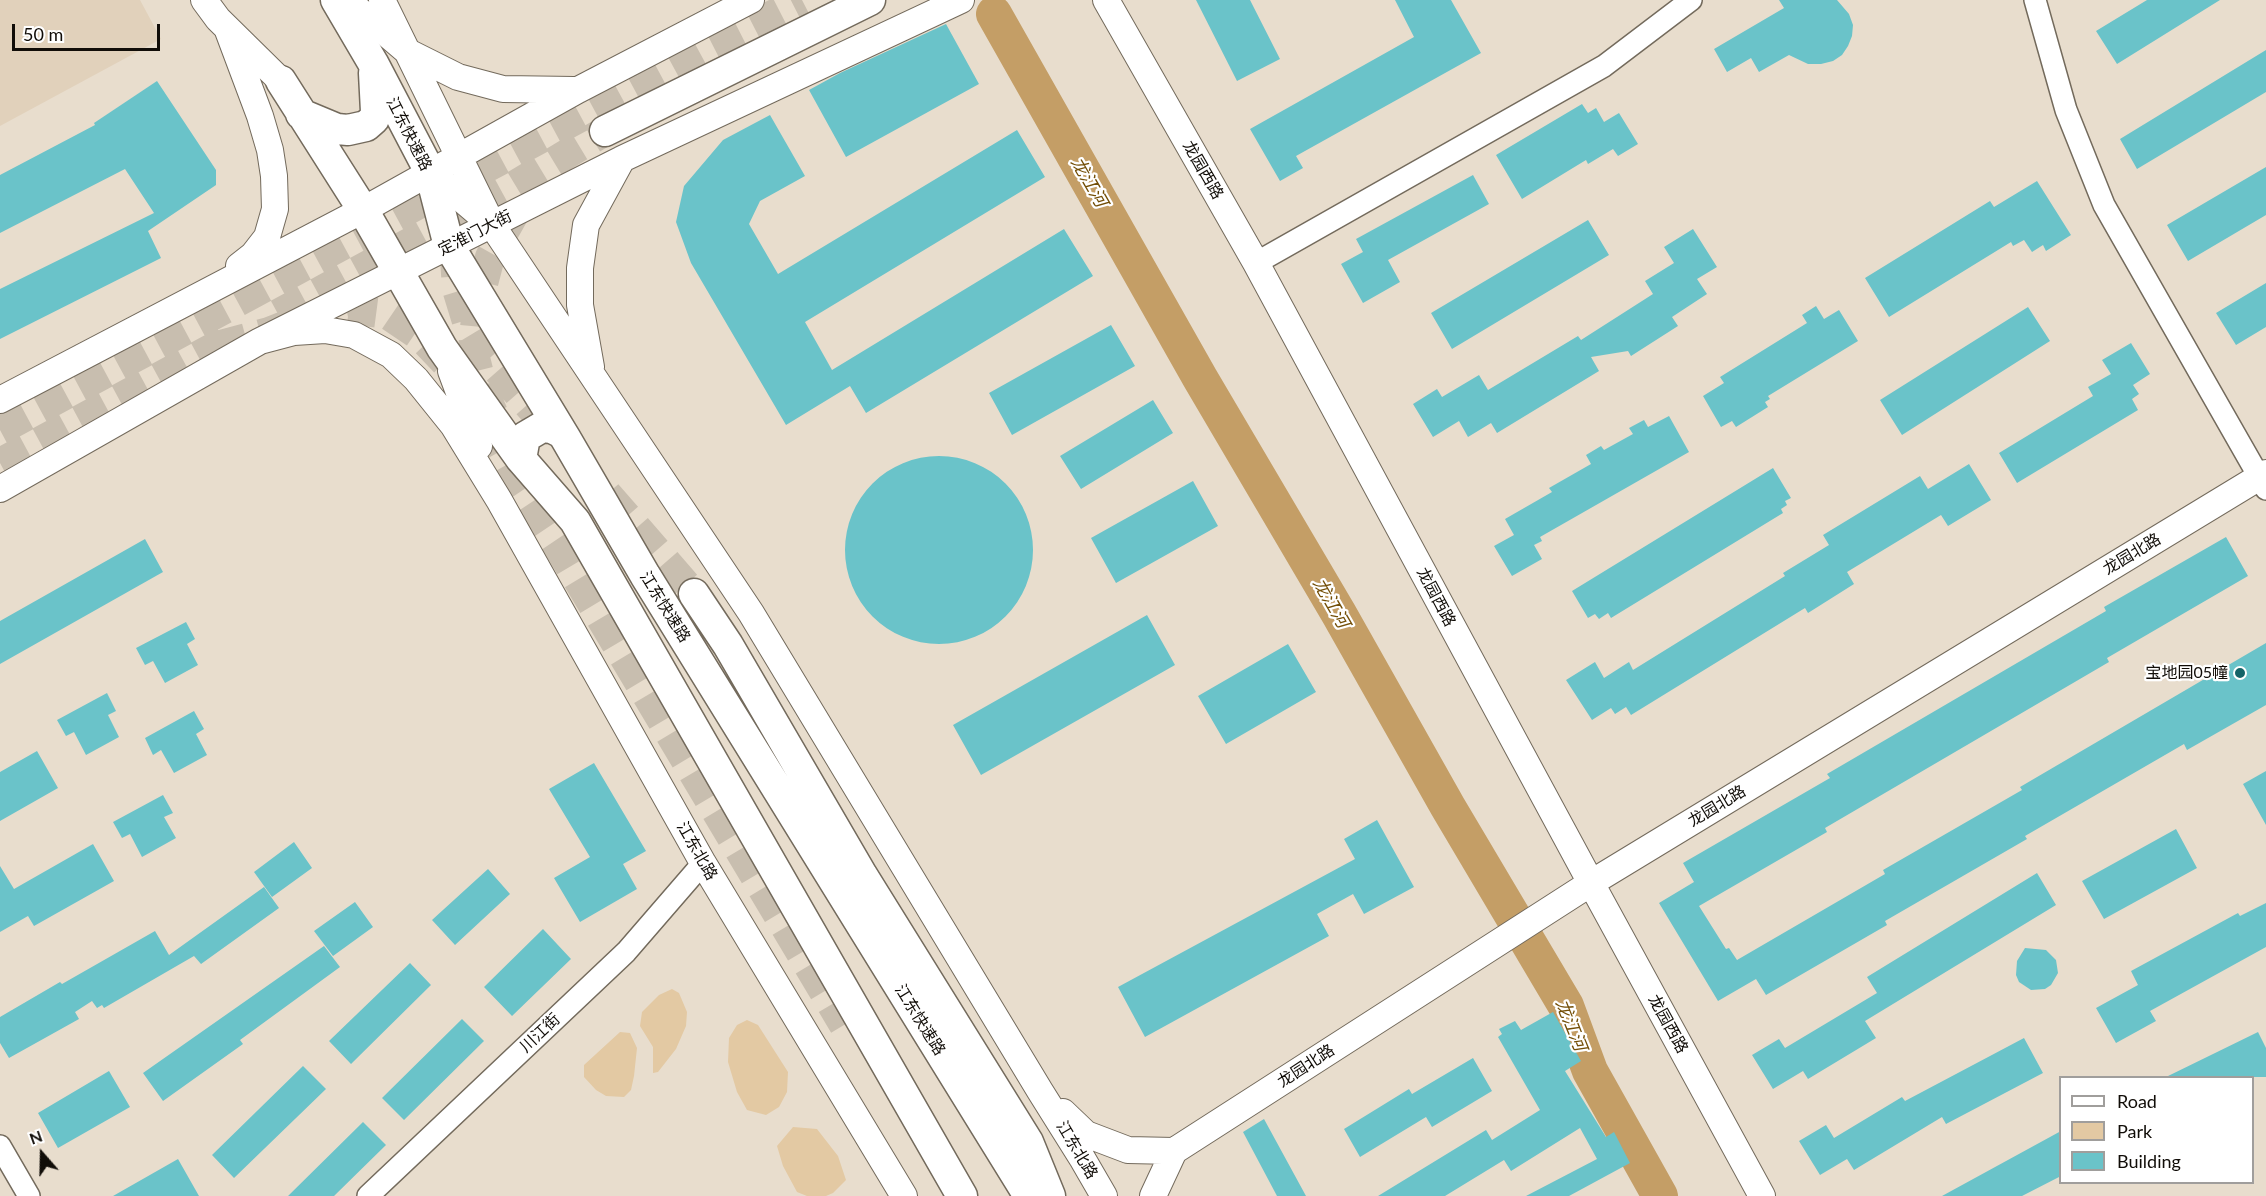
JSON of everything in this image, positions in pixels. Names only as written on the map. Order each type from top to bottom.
[{"type":"highway","name":"江东快速路","points":[[336,0],[373,63],[430,172],[449,246],[645,575],[1029,1196]]},
{"type":"highway","points":[[605,131],[870,0]]},
{"type":"highway","points":[[301,114],[337,129],[348,130],[366,126],[374,118],[376,112],[373,63]]},
{"type":"highway","name":"江东快速路","points":[[281,81],[363,210],[442,348],[521,459],[575,521],[962,1196]]},
{"type":"highway","points":[[521,459],[525,437],[542,427],[552,428],[562,433]]},
{"type":"highway","points":[[694,594],[728,645],[862,875],[1028,1142],[1050,1196]]},
{"type":"highway","points":[[844,1025],[944,1196]]},
{"type":"main road","points":[[204,0],[227,28],[281,81]]},
{"type":"main road","points":[[347,0],[408,52],[458,77],[502,89],[578,90]]},
{"type":"main road","points":[[382,0],[492,225]]},
{"type":"main road","points":[[0,400],[363,210],[578,90],[751,0]]},
{"type":"main road","name":"定淮门大街","points":[[0,489],[260,341],[622,159],[961,0]]},
{"type":"main road","name":"龙园西路","points":[[1106,0],[1256,263],[1590,883],[1762,1196]]},
{"type":"main road","points":[[195,298],[253,255],[267,237],[274,208],[274,176],[270,150],[260,116],[227,28]]},
{"type":"main road","points":[[593,376],[580,305],[580,268],[586,225],[622,159]]},
{"type":"main road","points":[[430,172],[492,225]]},
{"type":"main road","name":"江东北路","points":[[492,225],[751,613],[1104,1196]]},
{"type":"main road","points":[[260,341],[294,332],[326,330],[354,335],[392,355],[416,379],[453,425],[499,500]]},
{"type":"main road","points":[[442,348],[499,500]]},
{"type":"main road","name":"龙园北路","points":[[1174,1151],[1590,883],[2264,479]]},
{"type":"main road","name":"江东北路","points":[[499,500],[703,863],[904,1196]]},
{"type":"main road","points":[[1040,1091],[1086,1134],[1128,1150],[1174,1151],[1153,1196]]},
{"type":"street","points":[[1256,263],[1604,66],[1691,0]]},
{"type":"street","points":[[2036,0],[2066,110],[2104,205],[2264,479]]},
{"type":"street","name":"川江街","points":[[368,1196],[626,952],[703,863]]},
{"type":"street","points":[[0,1146],[29,1196]]},
{"type":"shaded area","points":[[0,0],[140,0],[161,39],[0,126]]},
{"type":"green space","points":[[672,989],[679,993],[687,1012],[686,1026],[676,1049],[658,1072],[653,1073],[653,1047],[640,1026],[642,1012],[659,995]]},
{"type":"green space","points":[[747,1020],[758,1025],[788,1072],[787,1092],[779,1107],[766,1115],[747,1110],[737,1092],[728,1062],[729,1038],[737,1025]]},
{"type":"green space","points":[[620,1032],[630,1033],[637,1048],[631,1090],[624,1097],[606,1096],[596,1090],[584,1077],[584,1065]]},
{"type":"green space","points":[[793,1127],[817,1129],[838,1156],[846,1180],[833,1193],[826,1196],[807,1196],[797,1192],[783,1166],[777,1146]]},
{"type":"building","points":[[1196,0],[1250,0],[1280,59],[1237,81]]},
{"type":"building","points":[[1395,0],[1451,0],[1481,53],[1296,156],[1303,168],[1280,181],[1250,129],[1414,37]]},
{"type":"building","points":[[1779,0],[1837,0],[1849,14],[1853,25],[1852,36],[1842,55],[1833,61],[1808,64],[1789,55],[1759,72],[1751,58],[1727,72],[1714,49],[1784,8]]},
{"type":"building","points":[[2147,0],[2220,0],[2117,64],[2096,31]]},
{"type":"building","points":[[946,24],[979,84],[846,157],[809,90],[840,73]]},
{"type":"building","points":[[2266,50],[2266,92],[2137,169],[2120,139]]},
{"type":"building","points":[[157,81],[216,170],[216,185],[148,231],[161,258],[0,339],[0,289],[154,213],[125,169],[0,233],[0,175],[95,125],[94,123]]},
{"type":"building","points":[[1582,104],[1588,113],[1596,108],[1604,122],[1619,113],[1638,144],[1618,156],[1613,149],[1588,164],[1586,160],[1522,199],[1496,155]]},
{"type":"building","points":[[770,115],[805,176],[760,201],[749,224],[778,274],[1017,130],[1045,177],[805,322],[832,370],[1064,229],[1093,276],[866,413],[850,386],[786,425],[691,263],[676,222],[684,186],[723,140]]},
{"type":"building","points":[[2266,167],[2266,215],[2188,261],[2167,225]]},
{"type":"building","points":[[1473,175],[1489,204],[1388,260],[1400,282],[1363,303],[1341,264],[1363,252],[1356,239]]},
{"type":"building","points":[[2037,181],[2071,235],[2046,251],[2043,245],[2032,252],[2024,240],[2013,246],[2011,242],[1889,317],[1865,278],[1990,201],[1994,207]]},
{"type":"building","points":[[1588,220],[1609,255],[1452,349],[1431,313]]},
{"type":"building","points":[[1693,229],[1717,267],[1697,279],[1707,294],[1672,317],[1678,326],[1631,356],[1628,351],[1591,357],[1599,371],[1497,433],[1491,423],[1468,437],[1459,421],[1433,437],[1413,404],[1437,389],[1442,397],[1479,375],[1488,390],[1578,336],[1581,340],[1653,294],[1645,281],[1674,263],[1664,247]]},
{"type":"building","points":[[2266,283],[2266,327],[2236,345],[2216,313]]},
{"type":"building","points":[[1816,306],[1824,319],[1839,310],[1858,341],[1768,396],[1770,399],[1765,402],[1768,407],[1736,427],[1732,421],[1721,427],[1703,396],[1724,383],[1720,377],[1807,323],[1802,315]]},
{"type":"building","points":[[2028,307],[2050,341],[1902,435],[1880,400]]},
{"type":"building","points":[[1111,325],[1135,366],[1012,435],[989,393]]},
{"type":"building","points":[[2131,343],[2150,374],[2133,385],[2139,394],[2132,399],[2138,410],[2017,483],[1999,453],[2093,396],[2088,387],[2111,374],[2102,360]]},
{"type":"building","points":[[1153,400],[1173,433],[1081,489],[1060,456]]},
{"type":"building","points":[[1669,416],[1689,452],[1540,537],[1542,541],[1534,545],[1542,559],[1512,576],[1494,546],[1514,535],[1505,519],[1552,492],[1549,488],[1591,464],[1586,455],[1601,446],[1604,450],[1633,434],[1629,428],[1644,420],[1648,427]]},
{"type":"building","points":[[948,456],[984,467],[1006,483],[1018,498],[1026,514],[1032,532],[1032,568],[1026,586],[1018,602],[1006,617],[991,629],[975,637],[957,643],[930,644],[894,633],[866,610],[856,595],[846,568],[845,541],[856,505],[879,477],[894,467],[921,457]]},
{"type":"building","points":[[1969,464],[1991,500],[1948,526],[1941,515],[1847,572],[1854,584],[1808,613],[1805,608],[1631,715],[1626,707],[1615,714],[1611,708],[1592,720],[1566,680],[1595,662],[1604,678],[1629,662],[1633,670],[1785,576],[1783,573],[1829,545],[1823,535],[1920,476],[1928,489]]},
{"type":"building","points":[[1773,468],[1791,498],[1785,501],[1787,505],[1781,509],[1783,513],[1611,618],[1608,613],[1599,619],[1595,614],[1588,618],[1572,591]]},
{"type":"building","points":[[1193,481],[1218,526],[1116,583],[1091,538]]},
{"type":"building","points":[[2226,537],[2248,576],[2107,658],[2109,662],[1825,828],[1827,832],[1699,906],[1726,949],[1729,948],[1737,960],[1885,874],[1883,870],[2022,790],[2020,787],[2266,643],[2266,705],[2187,750],[2184,744],[2025,836],[2027,839],[1885,921],[1887,925],[1766,995],[1756,979],[1718,1001],[1659,903],[1694,882],[1683,863],[1830,778],[1827,774],[2106,611],[2104,607]]},
{"type":"building","points":[[145,539],[163,572],[0,664],[0,621]]},
{"type":"building","points":[[1147,615],[1175,665],[981,775],[953,725]]},
{"type":"building","points":[[186,622],[195,639],[187,644],[198,665],[165,683],[153,661],[145,665],[136,648]]},
{"type":"building","points":[[1288,644],[1316,692],[1226,744],[1198,696]]},
{"type":"building","points":[[107,693],[116,711],[108,715],[119,737],[86,755],[74,732],[66,736],[57,720]]},
{"type":"building","points":[[194,711],[204,729],[196,734],[207,755],[174,773],[161,750],[153,755],[145,738]]},
{"type":"building","points":[[37,751],[58,788],[0,821],[0,772]]},
{"type":"building","points":[[594,763],[646,851],[623,864],[637,889],[580,922],[554,878],[590,857],[549,789]]},
{"type":"building","points":[[2266,771],[2266,825],[2243,784]]},
{"type":"building","points":[[163,795],[173,813],[164,817],[176,838],[142,857],[130,834],[122,838],[113,822]]},
{"type":"building","points":[[1377,820],[1414,887],[1364,914],[1353,894],[1317,914],[1329,936],[1145,1037],[1118,987],[1355,859],[1344,839]]},
{"type":"building","points":[[2176,829],[2197,868],[2104,919],[2082,881]]},
{"type":"building","points":[[294,842],[312,868],[272,897],[254,872]]},
{"type":"building","points":[[93,844],[114,881],[34,926],[28,916],[0,932],[0,866],[14,889]]},
{"type":"building","points":[[488,869],[510,894],[455,945],[432,920]]},
{"type":"building","points":[[2037,873],[2056,905],[1865,1021],[1876,1038],[1808,1079],[1803,1071],[1773,1089],[1752,1055],[1779,1039],[1785,1048],[1877,993],[1867,977]]},
{"type":"building","points":[[264,887],[279,908],[201,964],[194,956],[104,1008],[102,1005],[97,1008],[92,1001],[75,1012],[79,1019],[9,1058],[0,1043],[0,1017],[155,931],[169,955]]},
{"type":"building","points":[[355,902],[373,927],[333,956],[314,931]]},
{"type":"building","points":[[2266,903],[2266,947],[2150,1011],[2156,1021],[2116,1043],[2096,1008],[2138,985],[2131,971],[2238,913],[2240,916]]},
{"type":"building","points":[[543,929],[571,959],[512,1016],[484,987]]},
{"type":"building","points":[[324,946],[340,967],[240,1040],[243,1044],[163,1101],[143,1073]]},
{"type":"building","points":[[2025,948],[2046,950],[2056,960],[2058,973],[2051,985],[2045,989],[2031,990],[2019,982],[2016,975],[2017,961]]},
{"type":"building","points":[[410,963],[431,985],[351,1064],[329,1041]]},
{"type":"building","points":[[1553,1012],[1581,1061],[1565,1071],[1606,1137],[1614,1132],[1630,1163],[1569,1196],[1526,1196],[1597,1159],[1580,1128],[1511,1171],[1504,1160],[1445,1196],[1378,1196],[1486,1130],[1492,1140],[1540,1110],[1498,1037],[1502,1034],[1499,1029],[1515,1021],[1521,1030]]},
{"type":"building","points":[[462,1019],[484,1041],[404,1120],[382,1098]]},
{"type":"building","points":[[2258,1032],[2266,1048],[2266,1077],[2168,1076]]},
{"type":"building","points":[[2024,1038],[2043,1073],[1946,1124],[1942,1117],[1854,1170],[1847,1159],[1820,1175],[1799,1141],[1826,1125],[1834,1138],[1902,1097],[1905,1101]]},
{"type":"building","points":[[1473,1058],[1492,1091],[1432,1127],[1426,1117],[1360,1157],[1344,1129],[1409,1089],[1412,1094]]},
{"type":"building","points":[[303,1066],[326,1089],[234,1178],[212,1155]]},
{"type":"building","points":[[109,1071],[130,1107],[58,1148],[38,1113]]},
{"type":"building","points":[[1264,1119],[1306,1196],[1277,1196],[1243,1132]]},
{"type":"building","points":[[363,1122],[386,1145],[334,1196],[288,1196]]},
{"type":"building","points":[[2059,1132],[2059,1177],[2022,1196],[1942,1196]]},
{"type":"building","points":[[178,1159],[199,1196],[113,1196]]},
{"type":"waterway","name":"龙江河","points":[[994,14],[1200,378],[1566,1006],[1590,1071],[1660,1196]]},
{"type":"tunnel","points":[[0,430],[712,46],[802,0]]},
{"type":"tunnel","points":[[278,314],[509,189],[605,131]]},
{"type":"tunnel","points":[[493,413],[483,390],[473,350],[477,307],[490,257],[514,214]]},
{"type":"tunnel","points":[[458,247],[455,258],[457,289],[469,328],[487,358],[553,433]]},
{"type":"tunnel","points":[[217,346],[269,332],[307,317],[349,309],[387,314],[421,337],[445,362]]},
{"type":"tunnel","points":[[0,463],[235,336]]},
{"type":"tunnel","points":[[484,426],[520,490],[559,548],[844,1025]]},
{"type":"tunnel","points":[[607,494],[694,594]]},
{"type":"place","name":"宝地园05幢","points":[[2240,673]]}]
